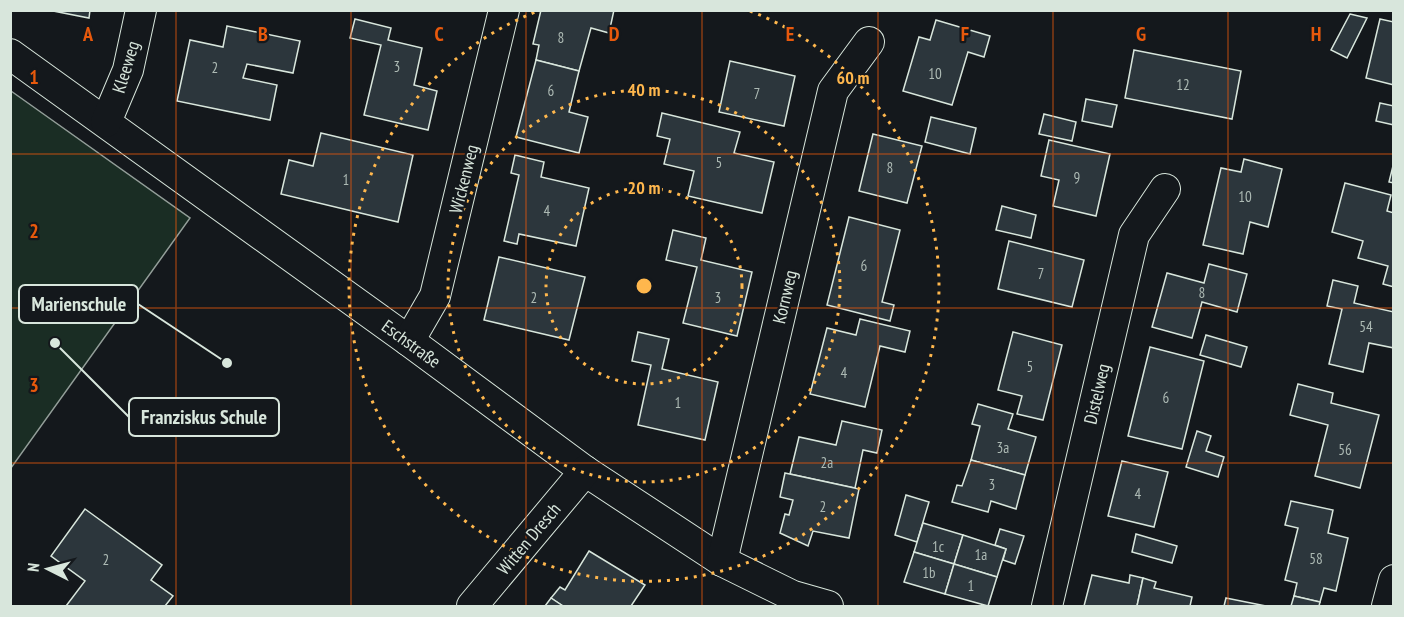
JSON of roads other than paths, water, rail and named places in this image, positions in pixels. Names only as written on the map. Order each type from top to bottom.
[{"type":"street","name":"Kleeweg","points":[[106,122],[128,70],[141,10]]},
{"type":"street","name":"Wickenweg","points":[[409,341],[435,296],[504,10]]},
{"type":"street","name":"Kornweg","points":[[722,561],[833,91],[869,42]]},
{"type":"street","name":"Eschstraße","points":[[10,54],[409,341],[585,471],[722,561],[792,596],[828,606]]},
{"type":"street","name":"Distelweg","points":[[1047,606],[1134,235],[1165,189]]},
{"type":"street","name":"Witten Dresch","points":[[472,606],[585,471]]},
{"type":"street","points":[[1387,606],[1394,580]]},
{"type":"place","name":"Franziskus Schule","points":[[55,343]]},
{"type":"place","name":"Marienschule","points":[[227,363]]}]
